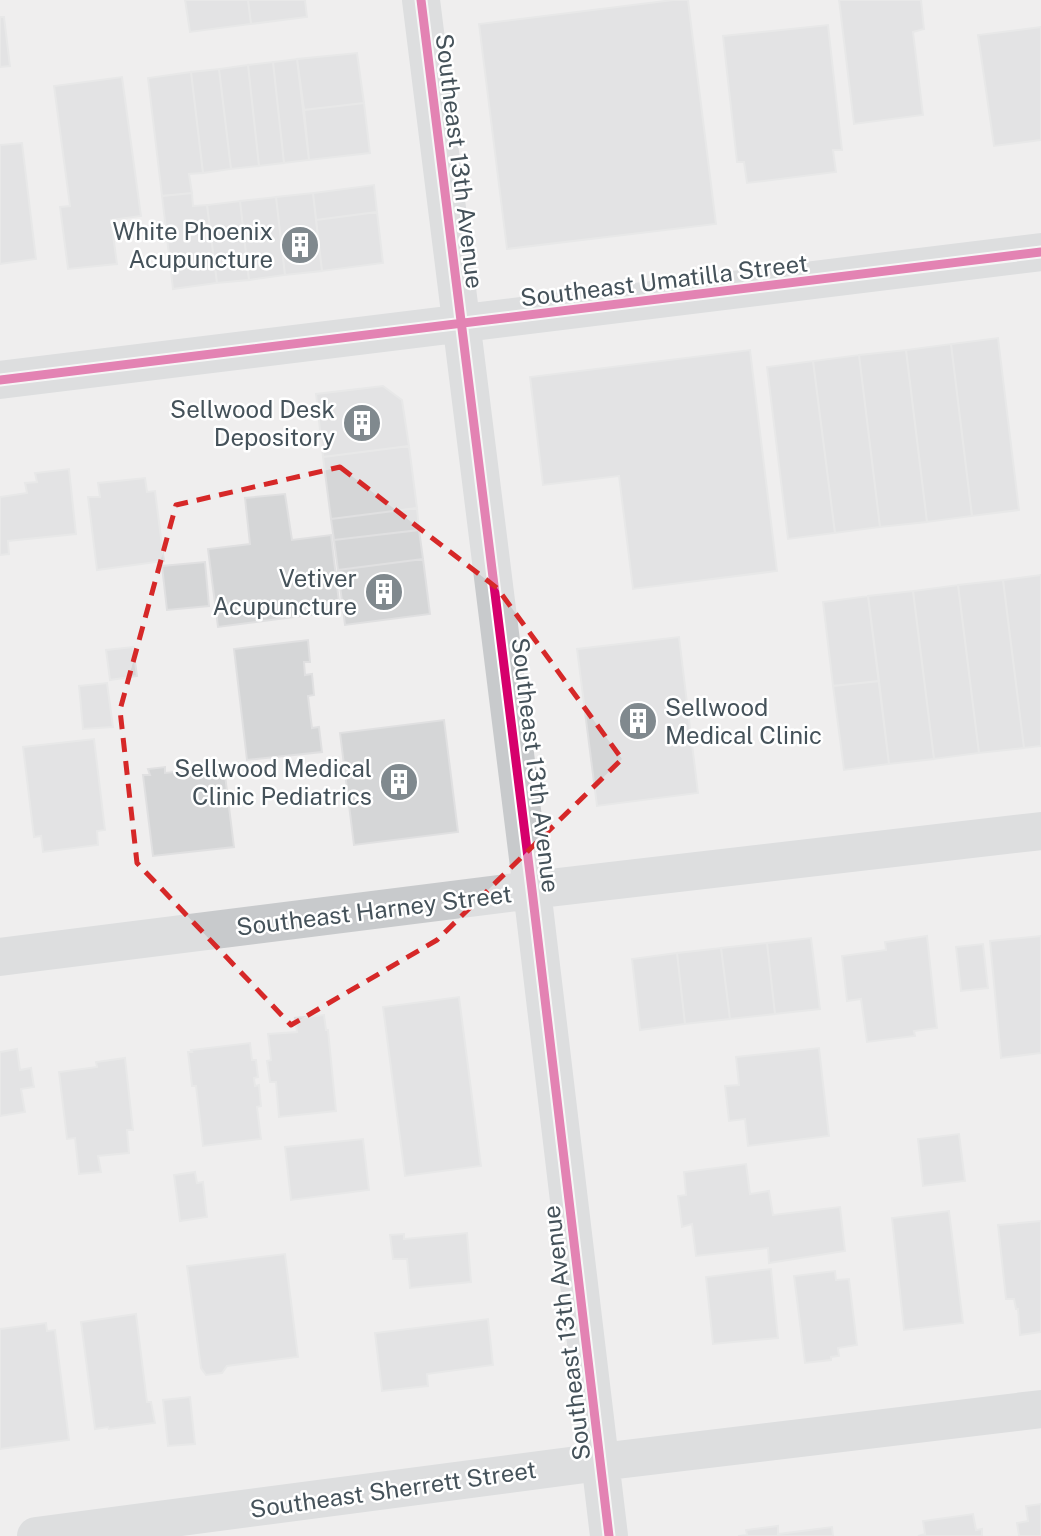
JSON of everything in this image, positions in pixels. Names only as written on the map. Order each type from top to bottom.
[{"type":"street","name":"Southeast 13th Avenue","points":[[421,0],[609,1536]]},
{"type":"street","name":"Southeast Umatilla Street","points":[[0,380],[1041,252]]},
{"type":"street","name":"Southeast Harney Street","points":[[0,957],[532,890],[1041,831]]},
{"type":"street","name":"Southeast Sherrett Street","points":[[36,1536],[600,1462],[1041,1409]]},
{"type":"highlighted area","points":[[340,467],[497,588],[622,759],[437,940],[291,1025],[137,863],[120,710],[176,505]]},
{"type":"building","points":[[185,0],[248,0],[251,24],[190,32]]},
{"type":"building","points":[[248,0],[305,0],[307,17],[251,24]]},
{"type":"building","points":[[688,0],[716,224],[507,249],[479,24]]},
{"type":"building","points":[[839,0],[921,0],[924,29],[913,32],[923,115],[854,124]]},
{"type":"building","points":[[0,17],[4,17],[10,66],[0,67]]},
{"type":"building","points":[[828,25],[842,150],[833,150],[836,172],[747,183],[744,162],[737,162],[723,36]]},
{"type":"building","points":[[1041,27],[1041,140],[994,146],[978,35]]},
{"type":"building","points":[[357,53],[364,103],[304,110],[297,59]]},
{"type":"building","points":[[297,59],[309,160],[284,163],[273,62]]},
{"type":"building","points":[[273,62],[284,163],[259,166],[248,65]]},
{"type":"building","points":[[248,65],[259,166],[231,169],[219,69]]},
{"type":"building","points":[[219,69],[231,169],[203,173],[191,72]]},
{"type":"building","points":[[191,72],[203,173],[189,174],[192,193],[162,196],[148,78]]},
{"type":"building","points":[[122,77],[141,216],[111,220],[117,264],[68,269],[60,207],[70,206],[54,86]]},
{"type":"building","points":[[364,103],[370,153],[309,160],[304,110]]},
{"type":"building","points":[[22,143],[36,259],[0,264],[0,145]]},
{"type":"building","points":[[374,185],[377,212],[316,220],[313,193]]},
{"type":"building","points":[[192,193],[193,206],[207,205],[217,283],[173,289],[162,196]]},
{"type":"building","name":"White Phoenix Acupuncture","points":[[313,193],[322,271],[285,275],[276,197]]},
{"type":"building","points":[[276,197],[285,275],[249,280],[240,201]]},
{"type":"building","points":[[240,201],[249,280],[217,283],[207,205]]},
{"type":"building","points":[[377,212],[383,263],[322,271],[316,220]]},
{"type":"building","points":[[998,338],[1019,510],[972,516],[951,344]]},
{"type":"building","points":[[951,344],[972,516],[927,522],[906,350]]},
{"type":"building","points":[[750,350],[777,571],[633,589],[619,476],[543,485],[530,377]]},
{"type":"building","points":[[906,350],[927,522],[880,527],[859,355]]},
{"type":"building","points":[[859,355],[880,527],[835,533],[813,361]]},
{"type":"building","points":[[813,361],[835,533],[788,539],[767,367]]},
{"type":"building","name":"Sellwood Desk Depository","points":[[383,386],[402,400],[409,446],[323,457],[316,394]]},
{"type":"building","points":[[409,446],[417,508],[331,519],[323,457]]},
{"type":"building","points":[[69,469],[76,534],[8,541],[9,554],[0,555],[0,497],[27,493],[25,483],[37,482],[35,473]]},
{"type":"building","points":[[145,478],[147,492],[155,491],[164,561],[97,570],[88,497],[100,497],[98,483]]},
{"type":"building","points":[[285,494],[292,540],[331,535],[340,611],[218,627],[208,549],[250,544],[245,498]]},
{"type":"building","points":[[417,508],[419,530],[334,540],[331,519]]},
{"type":"building","points":[[419,530],[423,559],[338,570],[334,540]]},
{"type":"building","name":"Vetiver Acupuncture","points":[[423,559],[430,614],[345,625],[338,570]]},
{"type":"building","points":[[205,562],[209,606],[167,610],[162,566]]},
{"type":"building","points":[[1041,575],[1041,746],[1024,748],[1003,580]]},
{"type":"building","points":[[1003,580],[1024,748],[979,753],[958,585]]},
{"type":"building","points":[[958,585],[979,753],[934,759],[913,591]]},
{"type":"building","points":[[913,591],[934,759],[889,764],[868,596]]},
{"type":"building","points":[[868,596],[879,681],[833,686],[823,602]]},
{"type":"building","name":"Sellwood Medical Clinic","points":[[679,637],[698,793],[597,806],[577,649]]},
{"type":"building","points":[[308,640],[310,662],[304,662],[305,675],[312,674],[314,695],[308,696],[312,728],[319,727],[322,752],[247,760],[234,649]]},
{"type":"building","points":[[133,647],[137,676],[110,680],[106,650]]},
{"type":"building","points":[[879,681],[889,764],[844,770],[833,686]]},
{"type":"building","points":[[107,683],[113,727],[83,729],[79,686]]},
{"type":"building","name":"Sellwood Medical Clinic Pediatrics","points":[[444,720],[458,832],[354,845],[340,733]]},
{"type":"building","points":[[94,739],[105,830],[97,831],[98,845],[43,852],[41,836],[34,837],[23,747]]},
{"type":"building","points":[[165,767],[165,773],[224,767],[234,847],[153,856],[143,775],[150,775],[148,769]]},
{"type":"building","points":[[927,936],[937,1028],[914,1031],[915,1036],[867,1042],[861,999],[847,1001],[842,956],[886,950],[885,942]]},
{"type":"building","points":[[1041,936],[1041,1053],[1001,1058],[990,941]]},
{"type":"building","points":[[811,938],[820,1009],[775,1014],[767,943]]},
{"type":"building","points":[[767,943],[775,1014],[730,1019],[721,948]]},
{"type":"building","points":[[983,944],[988,988],[961,991],[956,947]]},
{"type":"building","points":[[721,948],[730,1019],[685,1024],[677,953]]},
{"type":"building","points":[[677,953],[685,1024],[640,1030],[632,959]]},
{"type":"building","points":[[459,997],[481,1166],[405,1176],[383,1007]]},
{"type":"building","points":[[324,1015],[328,1030],[336,1111],[279,1117],[276,1082],[270,1082],[267,1061],[271,1060],[268,1034],[297,1032],[295,1018]]},
{"type":"building","points":[[250,1043],[258,1077],[254,1078],[255,1086],[259,1085],[261,1106],[257,1107],[261,1139],[203,1146],[196,1086],[192,1086],[188,1052]]},
{"type":"building","points":[[819,1048],[829,1136],[748,1146],[745,1119],[729,1121],[725,1086],[739,1085],[736,1057]]},
{"type":"building","points":[[17,1049],[20,1070],[31,1068],[34,1087],[21,1089],[25,1112],[0,1116],[0,1052]]},
{"type":"building","points":[[125,1058],[133,1130],[127,1130],[129,1153],[98,1156],[101,1172],[79,1174],[75,1138],[67,1139],[59,1072],[97,1067],[96,1062]]},
{"type":"building","points":[[959,1134],[965,1181],[923,1186],[918,1139]]},
{"type":"building","points":[[363,1139],[369,1190],[291,1200],[285,1147]]},
{"type":"building","points":[[746,1164],[750,1194],[769,1191],[773,1215],[840,1207],[845,1251],[769,1263],[768,1248],[696,1256],[692,1224],[682,1227],[678,1196],[686,1195],[684,1172]]},
{"type":"building","points":[[195,1172],[197,1183],[203,1182],[207,1217],[180,1221],[174,1175]]},
{"type":"building","points":[[949,1211],[963,1323],[904,1330],[892,1218]]},
{"type":"building","points":[[1041,1221],[1041,1332],[1020,1335],[1018,1309],[1014,1299],[1006,1299],[998,1225]]},
{"type":"building","points":[[467,1233],[471,1282],[410,1288],[407,1259],[393,1259],[390,1235],[404,1234],[404,1239]]},
{"type":"building","points":[[285,1254],[298,1357],[227,1366],[222,1373],[206,1375],[201,1368],[187,1266]]},
{"type":"building","points":[[771,1269],[778,1338],[713,1344],[706,1277]]},
{"type":"building","points":[[835,1271],[836,1280],[849,1279],[857,1345],[838,1348],[839,1356],[831,1357],[831,1360],[805,1363],[794,1276]]},
{"type":"building","points":[[136,1314],[147,1402],[151,1402],[155,1423],[95,1429],[81,1322]]},
{"type":"building","points":[[488,1319],[493,1365],[427,1374],[428,1386],[382,1391],[375,1333]]},
{"type":"building","points":[[46,1323],[47,1331],[55,1330],[69,1440],[0,1449],[0,1329]]},
{"type":"building","points":[[190,1397],[195,1444],[168,1446],[163,1400]]},
{"type":"building","points":[[1041,1504],[1041,1536],[1019,1536],[1017,1523],[1028,1521],[1026,1506]]},
{"type":"building","points":[[973,1514],[976,1530],[982,1529],[982,1536],[918,1536],[925,1534],[923,1521]]},
{"type":"building","points":[[778,1526],[778,1534],[832,1527],[833,1536],[738,1536],[747,1535],[746,1530]]},
{"type":"cycle path","points":[[421,0],[609,1536]]},
{"type":"cycle path","points":[[0,380],[1041,252]]},
{"type":"place","name":"White Phoenix Acupuncture","points":[[300,245]]},
{"type":"place","name":"Sellwood Desk Depository","points":[[362,423]]},
{"type":"place","name":"Vetiver Acupuncture","points":[[384,592]]},
{"type":"place","name":"Sellwood Medical Clinic","points":[[638,721]]},
{"type":"place","name":"Sellwood Medical Clinic Pediatrics","points":[[399,782]]}]
